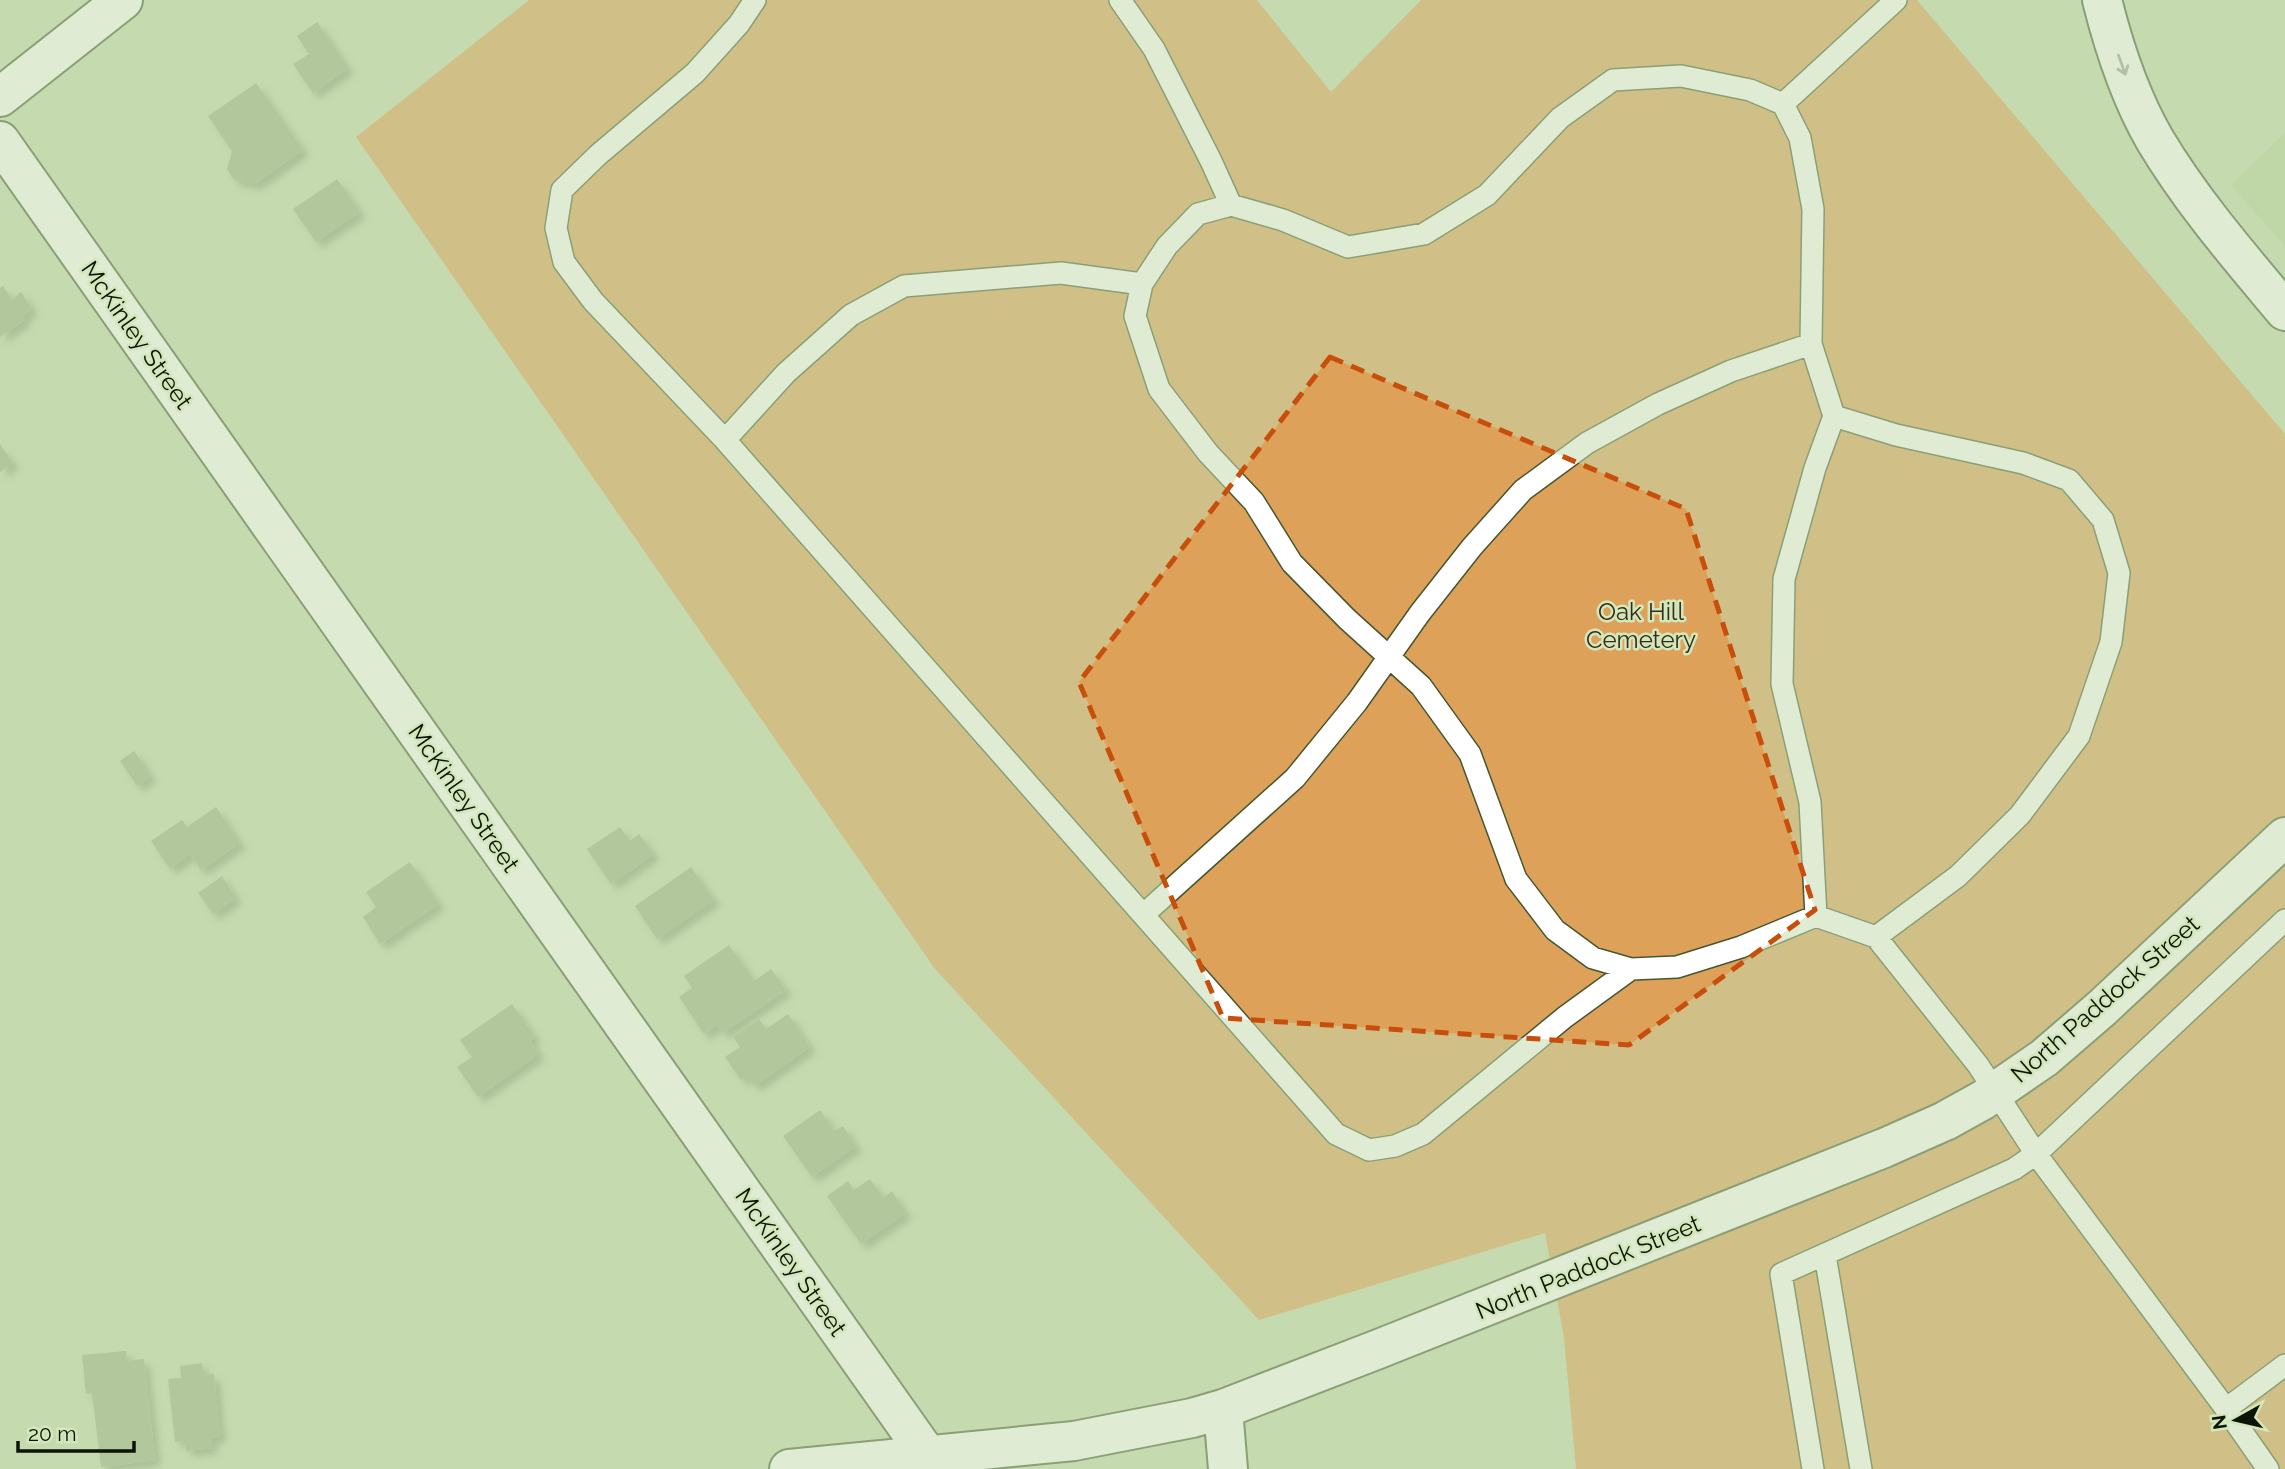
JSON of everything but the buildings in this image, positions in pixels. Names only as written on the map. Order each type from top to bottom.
[{"type":"main road","points":[[0,97],[123,0]]},
{"type":"main road","points":[[2102,0],[2132,95],[2154,138],[2182,183],[2285,311]]},
{"type":"main road","name":"McKinley Street","points":[[0,141],[928,1456]]},
{"type":"main road","name":"North Paddock Street","points":[[789,1469],[1084,1439],[1175,1422],[1223,1409],[1884,1148],[1945,1121],[1996,1093],[2038,1063],[2074,1033],[2285,837]]},
{"type":"main road","points":[[1223,1409],[1228,1469]]},
{"type":"lane","points":[[755,0],[739,24],[695,73],[598,155],[562,190],[556,228],[564,262],[593,301],[725,440],[1336,1134],[1368,1150],[1395,1146],[1423,1134],[1566,1017],[1631,969]]},
{"type":"lane","points":[[1120,0],[1154,49],[1231,205]]},
{"type":"lane","points":[[1783,104],[1896,0]]},
{"type":"lane","points":[[1816,916],[1810,802],[1782,684],[1784,579],[1815,468],[1834,416],[1811,344],[1813,209],[1800,138],[1783,104],[1750,90],[1681,76],[1613,80],[1560,118],[1487,195],[1424,234],[1348,247],[1283,220],[1231,205],[1198,214],[1167,246],[1142,284],[1135,316],[1159,389],[1209,453],[1254,502],[1292,562],[1347,619],[1422,686],[1470,754],[1516,879],[1555,930],[1593,958],[1631,969],[1677,967],[1741,947],[1816,916],[1876,937],[1978,1065],[2036,1154],[2269,1469]]},
{"type":"lane","points":[[725,440],[786,373],[851,315],[904,286],[1060,273],[1142,284]]},
{"type":"lane","points":[[1143,915],[1295,778],[1357,702],[1420,613],[1472,547],[1523,490],[1587,443],[1658,404],[1731,371],[1811,344]]},
{"type":"lane","points":[[1834,416],[1896,435],[2023,463],[2069,480],[2103,520],[2119,573],[2111,642],[2079,736],[2020,815],[1958,876],[1876,937]]},
{"type":"lane","points":[[1813,1469],[1781,1274],[2014,1169],[2036,1154],[2285,919]]},
{"type":"lane","points":[[1825,1255],[1861,1469]]},
{"type":"lane","points":[[2226,1409],[2285,1365]]},
{"type":"highlighted area","points":[[1330,357],[1686,509],[1815,910],[1629,1045],[1223,1018],[1079,682]]},
{"type":"shaded area","points":[[2285,133],[2285,246],[2231,185]]},
{"type":"green space","name":"Oak Hill Cemetery","points":[[529,0],[1257,0],[1331,92],[1421,0],[1917,0],[2285,434],[2285,1469],[1576,1469],[1564,1338],[1545,1233],[1259,1320],[935,969],[356,137]]}]
